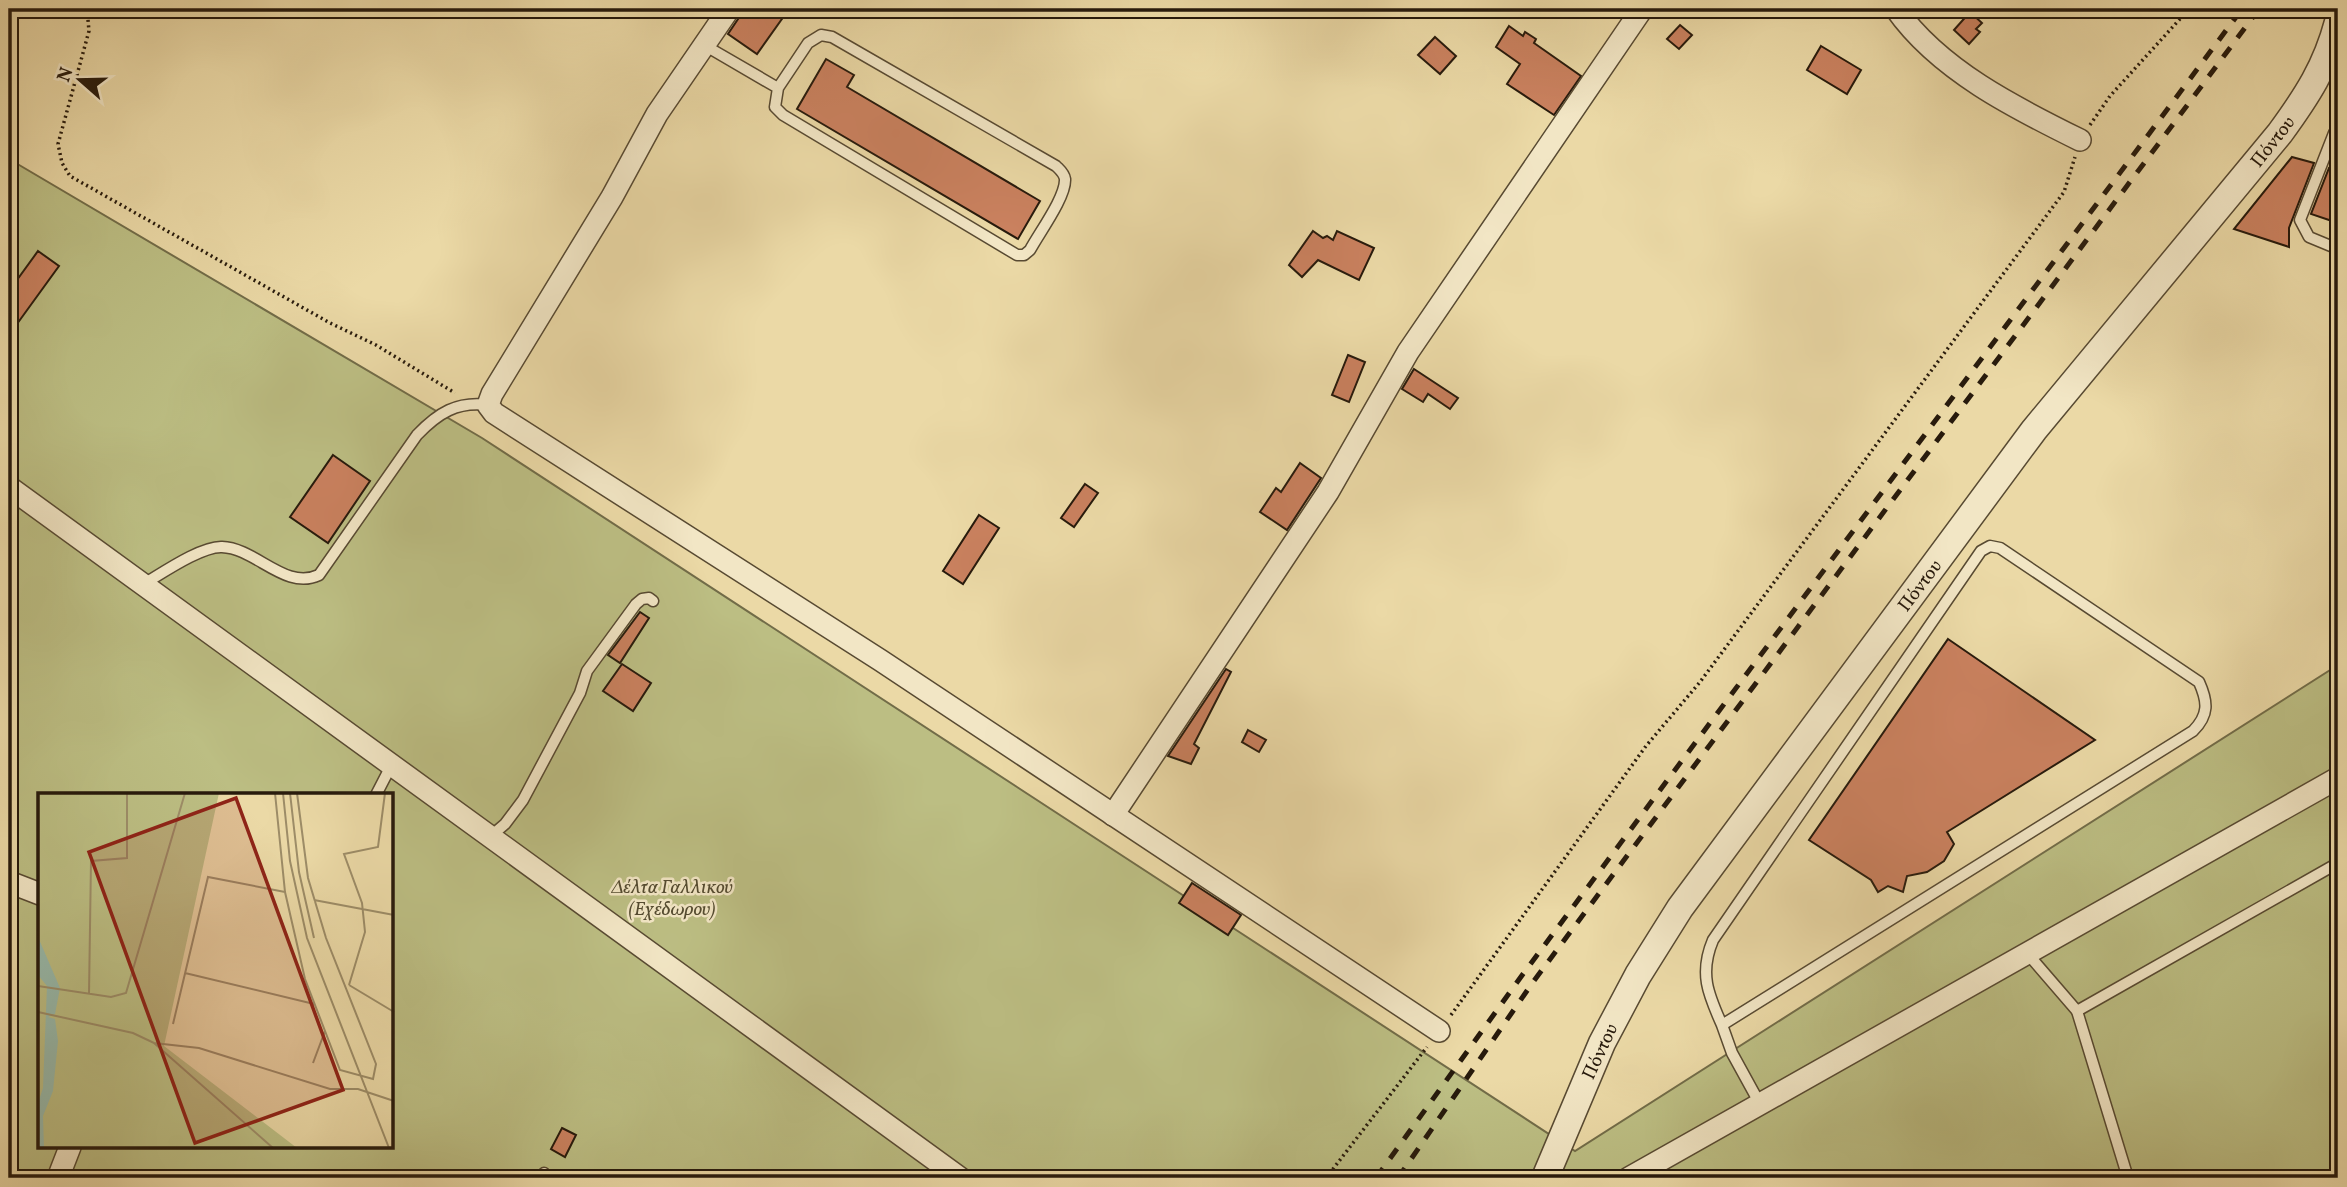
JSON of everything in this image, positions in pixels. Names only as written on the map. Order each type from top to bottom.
[{"type":"street","points":[[729,9],[657,114],[612,197],[492,394],[480,404],[766,586],[1439,1031]]},
{"type":"street","points":[[1113,815],[1328,492],[1408,352],[1642,9]]},
{"type":"street","points":[[1896,9],[1945,60],[1986,88],[2080,140]]},
{"type":"street","name":"Πόντου","points":[[1545,1178],[1602,1042],[1637,975],[1680,908],[2034,430],[2280,133],[2311,90],[2331,47],[2338,22]]},
{"type":"street","points":[[9,487],[960,1178]]},
{"type":"street","points":[[1629,1178],[2338,778]]},
{"type":"street","points":[[9,882],[38,893]]},
{"type":"street","points":[[58,1178],[70,1148]]},
{"type":"lane","points":[[821,35],[832,37],[1056,166],[1063,172],[1063,192],[1030,250],[1017,256],[783,115],[775,107],[778,88],[808,43],[821,35]]},
{"type":"lane","points":[[704,45],[778,88]]},
{"type":"lane","points":[[2338,128],[2300,220],[2309,237],[2338,249]]},
{"type":"lane","points":[[142,584],[202,552],[220,547],[233,550],[297,579],[310,579],[319,575],[418,435],[441,413],[458,405],[480,404]]},
{"type":"lane","points":[[1722,1025],[2193,731],[2203,721],[2207,707],[2199,682],[2000,548],[1990,546],[1981,551],[1713,940],[1706,956],[1705,974],[1710,998],[1732,1053],[1760,1104]]},
{"type":"lane","points":[[491,836],[505,824],[523,800],[580,693],[587,671],[636,604],[649,598],[653,601]]},
{"type":"lane","points":[[377,793],[392,764]]},
{"type":"lane","points":[[2077,1011],[2338,863]]},
{"type":"lane","points":[[2027,953],[2077,1011],[2128,1178]]},
{"type":"path","points":[[87,9],[89,31],[58,144],[62,163],[70,176],[330,323],[376,345],[480,404]]},
{"type":"path","points":[[1326,1178],[1439,1031],[1646,746],[1700,682],[2064,192],[2080,140],[2110,96],[2189,9]]},
{"type":"green space","name":"Δέλτα Γαλλικού (Εχέδωρου)","points":[[9,159],[482,438],[1575,1151],[2338,665],[2338,1178],[9,1178]]},
{"type":"building","points":[[742,9],[789,9],[757,54],[728,34]]},
{"type":"building","points":[[1970,12],[1982,23],[1976,29],[1980,32],[1969,44],[1954,30]]},
{"type":"building","points":[[1680,25],[1692,35],[1679,49],[1667,39]]},
{"type":"building","points":[[1509,26],[1523,36],[1525,32],[1536,39],[1534,43],[1581,76],[1554,115],[1507,84],[1520,64],[1496,47]]},
{"type":"building","points":[[1435,37],[1456,56],[1440,74],[1418,55]]},
{"type":"building","points":[[1821,46],[1861,70],[1847,94],[1807,70]]},
{"type":"building","points":[[826,59],[854,75],[847,87],[1040,201],[1018,239],[797,109]]},
{"type":"building","points":[[2292,157],[2314,163],[2289,228],[2289,247],[2234,229]]},
{"type":"building","points":[[2329,168],[2338,171],[2338,223],[2311,214]]},
{"type":"building","points":[[1313,231],[1323,238],[1327,236],[1333,240],[1337,231],[1374,248],[1359,280],[1318,260],[1302,277],[1289,265]]},
{"type":"building","points":[[38,251],[59,266],[9,335],[9,291]]},
{"type":"building","points":[[1348,355],[1365,362],[1349,402],[1332,395]]},
{"type":"building","points":[[1414,369],[1458,398],[1450,409],[1428,394],[1423,402],[1402,389]]},
{"type":"building","points":[[333,455],[370,481],[328,543],[290,517]]},
{"type":"building","points":[[1300,463],[1321,478],[1287,530],[1260,512],[1276,488],[1281,492]]},
{"type":"building","points":[[1085,484],[1098,493],[1074,527],[1061,518]]},
{"type":"building","points":[[979,515],[999,528],[963,584],[943,571]]},
{"type":"building","points":[[640,612],[649,618],[620,663],[608,655]]},
{"type":"building","points":[[1948,639],[2095,740],[1947,832],[1954,844],[1944,861],[1927,872],[1907,876],[1903,892],[1888,886],[1878,892],[1871,880],[1809,840]]},
{"type":"building","points":[[622,664],[651,683],[633,711],[603,691]]},
{"type":"building","points":[[1226,669],[1231,672],[1194,744],[1199,748],[1191,764],[1168,756]]},
{"type":"building","points":[[1248,730],[1266,740],[1259,752],[1242,742]]},
{"type":"building","points":[[1192,883],[1241,915],[1228,935],[1179,903]]},
{"type":"building","points":[[562,1128],[576,1135],[565,1157],[551,1149]]},
{"type":"railway","points":[[1376,1178],[1523,974],[2242,9]]},
{"type":"railway","points":[[1398,1178],[1533,982],[2259,9]]}]
